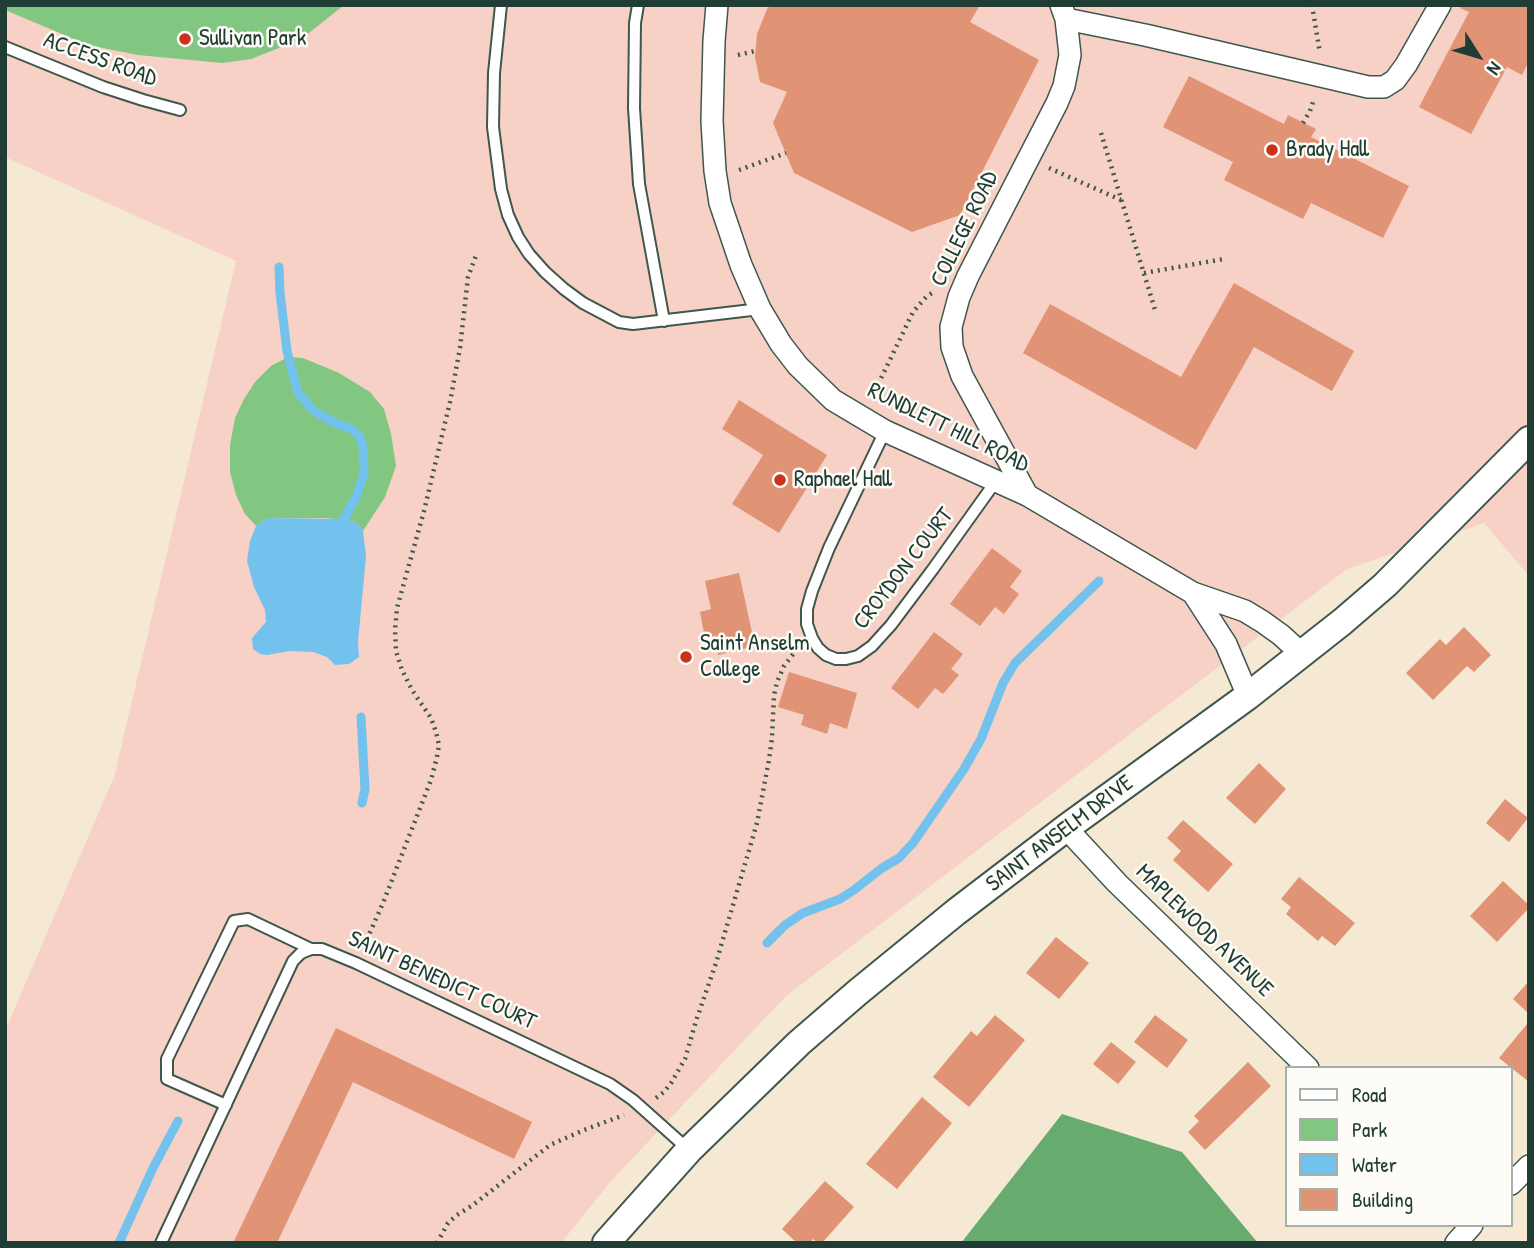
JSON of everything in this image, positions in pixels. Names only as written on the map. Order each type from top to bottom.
[{"type":"street","name":"RUNDLETT HILL ROAD","points":[[717,5],[712,121],[720,203],[729,234],[760,309],[791,358],[833,400],[885,431],[1027,495],[1193,593],[1245,611],[1263,621],[1302,654]]},
{"type":"street","name":"COLLEGE ROAD","points":[[1027,495],[962,376],[952,347],[951,327],[968,276],[1057,103],[1067,77],[1070,55],[1063,12],[1144,35],[1367,87],[1384,87],[1395,80],[1406,65],[1440,5]]},
{"type":"street","name":"SAINT ANSELM DRIVE","points":[[606,1243],[689,1150],[799,1043],[956,912],[1066,828],[1248,696],[1342,622],[1385,585],[1529,440]]},
{"type":"street","name":"RUNDLETT HILL ROAD","points":[[1193,593],[1226,644],[1248,696]]},
{"type":"street","name":"MAPLEWOOD AVENUE","points":[[1066,828],[1117,883],[1306,1066]]},
{"type":"street","points":[[1513,1182],[1529,1166]]},
{"type":"street","points":[[1456,1243],[1470,1227]]},
{"type":"lane","points":[[501,5],[494,73],[493,127],[501,189],[508,215],[529,254],[545,272],[583,303],[619,322],[633,324],[760,309]]},
{"type":"lane","points":[[638,5],[635,23],[634,108],[639,184],[664,321]]},
{"type":"lane","name":"ACCESS ROAD","points":[[5,47],[103,87],[180,110]]},
{"type":"lane","points":[[812,638],[807,624],[807,609],[815,582],[834,536],[885,431]]},
{"type":"lane","name":"CROYDON COURT","points":[[812,638],[826,655],[836,659],[858,656],[872,646],[916,592],[996,481]]},
{"type":"lane","points":[[226,1105],[167,1079],[167,1059],[233,921],[248,919],[311,949]]},
{"type":"lane","name":"SAINT BENEDICT COURT","points":[[161,1243],[293,961],[301,953],[311,949],[323,949],[356,963],[610,1084],[642,1107],[689,1150]]},
{"type":"path","points":[[731,57],[755,51]]},
{"type":"path","points":[[1101,133],[1156,313]]},
{"type":"path","points":[[731,173],[786,153]]},
{"type":"path","points":[[1029,158],[1121,201]]},
{"type":"path","points":[[356,963],[427,792],[437,757],[439,745],[436,732],[402,670],[396,651],[395,630],[397,608],[450,402],[460,348],[468,277],[477,253]]},
{"type":"path","points":[[1144,273],[1224,259]]},
{"type":"path","points":[[871,400],[913,312],[926,297],[942,286],[968,276]]},
{"type":"path","points":[[437,1243],[448,1223],[457,1215],[550,1145],[642,1107],[664,1092],[685,1059],[757,823],[769,760],[777,682],[794,652],[812,638]]},
{"type":"shaded area","name":"Saint Anselm College","points":[[5,5],[1529,5],[1529,576],[1484,523],[1347,569],[786,996],[612,1180],[561,1243],[5,1243],[5,1031],[114,777],[236,261],[5,157]]},
{"type":"green space","name":"Sullivan Park","points":[[5,5],[344,5],[309,33],[279,48],[251,59],[222,63],[138,55],[88,45],[5,10]]},
{"type":"green space","points":[[288,357],[303,358],[339,373],[370,392],[384,409],[396,466],[385,497],[363,531],[356,522],[327,518],[268,518],[256,526],[245,514],[236,495],[230,472],[230,445],[235,418],[255,382],[271,366]]},
{"type":"green space","points":[[1062,1114],[1182,1152],[1258,1243],[961,1243]]},
{"type":"water","points":[[268,518],[344,519],[356,522],[363,531],[366,556],[359,657],[349,664],[335,665],[327,657],[313,652],[290,651],[267,655],[253,649],[252,638],[266,622],[265,610],[254,587],[247,561],[256,526]]},
{"type":"building","points":[[771,5],[980,5],[970,22],[1039,60],[960,215],[912,232],[794,173],[773,123],[787,92],[760,82],[755,57],[757,34]]},
{"type":"building","points":[[1462,5],[1529,5],[1529,61],[1522,75],[1507,67],[1471,134],[1419,107],[1469,12],[1460,8]]},
{"type":"building","name":"Brady Hall","points":[[1189,76],[1284,124],[1288,115],[1316,129],[1311,137],[1409,186],[1383,238],[1311,203],[1303,219],[1224,180],[1233,162],[1163,127]]},
{"type":"building","points":[[1234,283],[1354,351],[1332,391],[1254,347],[1196,450],[1023,353],[1050,304],[1181,377]]},
{"type":"building","name":"Raphael Hall","points":[[739,400],[827,455],[779,533],[732,504],[763,455],[722,429]]},
{"type":"building","points":[[992,548],[1022,571],[1010,587],[1019,594],[1004,614],[995,607],[980,626],[950,604]]},
{"type":"building","points":[[739,573],[755,646],[718,655],[715,636],[705,638],[700,612],[711,609],[705,581]]},
{"type":"building","points":[[1464,627],[1491,655],[1474,672],[1467,666],[1433,700],[1406,673],[1440,639],[1446,645]]},
{"type":"building","points":[[934,632],[963,654],[951,669],[959,675],[943,694],[935,688],[918,709],[891,688]]},
{"type":"building","points":[[789,672],[857,693],[847,729],[830,723],[827,734],[801,725],[804,715],[778,707]]},
{"type":"building","points":[[1259,763],[1286,789],[1255,824],[1226,798]]},
{"type":"building","points":[[1505,799],[1528,818],[1509,842],[1486,823]]},
{"type":"building","points":[[1183,820],[1233,864],[1208,892],[1173,860],[1181,851],[1167,838]]},
{"type":"building","points":[[1299,877],[1355,923],[1335,946],[1322,936],[1318,941],[1286,914],[1291,907],[1281,899]]},
{"type":"building","points":[[1503,881],[1529,908],[1497,942],[1470,916]]},
{"type":"building","points":[[1056,937],[1089,963],[1059,999],[1026,973]]},
{"type":"building","points":[[1529,981],[1529,1014],[1513,999]]},
{"type":"building","points":[[995,1015],[1025,1040],[969,1107],[933,1077],[971,1031],[977,1036]]},
{"type":"building","points":[[1155,1015],[1188,1040],[1167,1068],[1134,1042]]},
{"type":"building","points":[[1527,1024],[1529,1082],[1513,1069],[1513,1066],[1499,1058]]},
{"type":"building","points":[[336,1028],[532,1122],[514,1159],[353,1082],[277,1243],[233,1243]]},
{"type":"building","points":[[1111,1042],[1136,1062],[1118,1084],[1093,1064]]},
{"type":"building","points":[[1248,1062],[1271,1086],[1205,1150],[1188,1132],[1199,1121],[1194,1116]]},
{"type":"building","points":[[922,1097],[952,1123],[897,1189],[866,1164]]},
{"type":"building","points":[[825,1181],[854,1207],[822,1243],[813,1239],[810,1243],[797,1243],[782,1229]]},
{"type":"waterway","points":[[279,267],[287,351],[298,393],[314,411],[359,435],[363,447],[364,473],[357,495],[344,519]]},
{"type":"waterway","points":[[767,943],[785,925],[803,913],[840,899],[854,890],[899,858],[913,843],[964,769],[981,739],[1003,683],[1015,663],[1099,581]]},
{"type":"waterway","points":[[361,717],[365,789],[362,803]]},
{"type":"waterway","points":[[119,1243],[178,1121]]},
{"type":"place","name":"Sullivan Park","points":[[185,39]]},
{"type":"place","name":"Brady Hall","points":[[1272,150]]},
{"type":"place","name":"Raphael Hall","points":[[780,480]]},
{"type":"place","name":"Saint Anselm College","points":[[686,657]]}]
